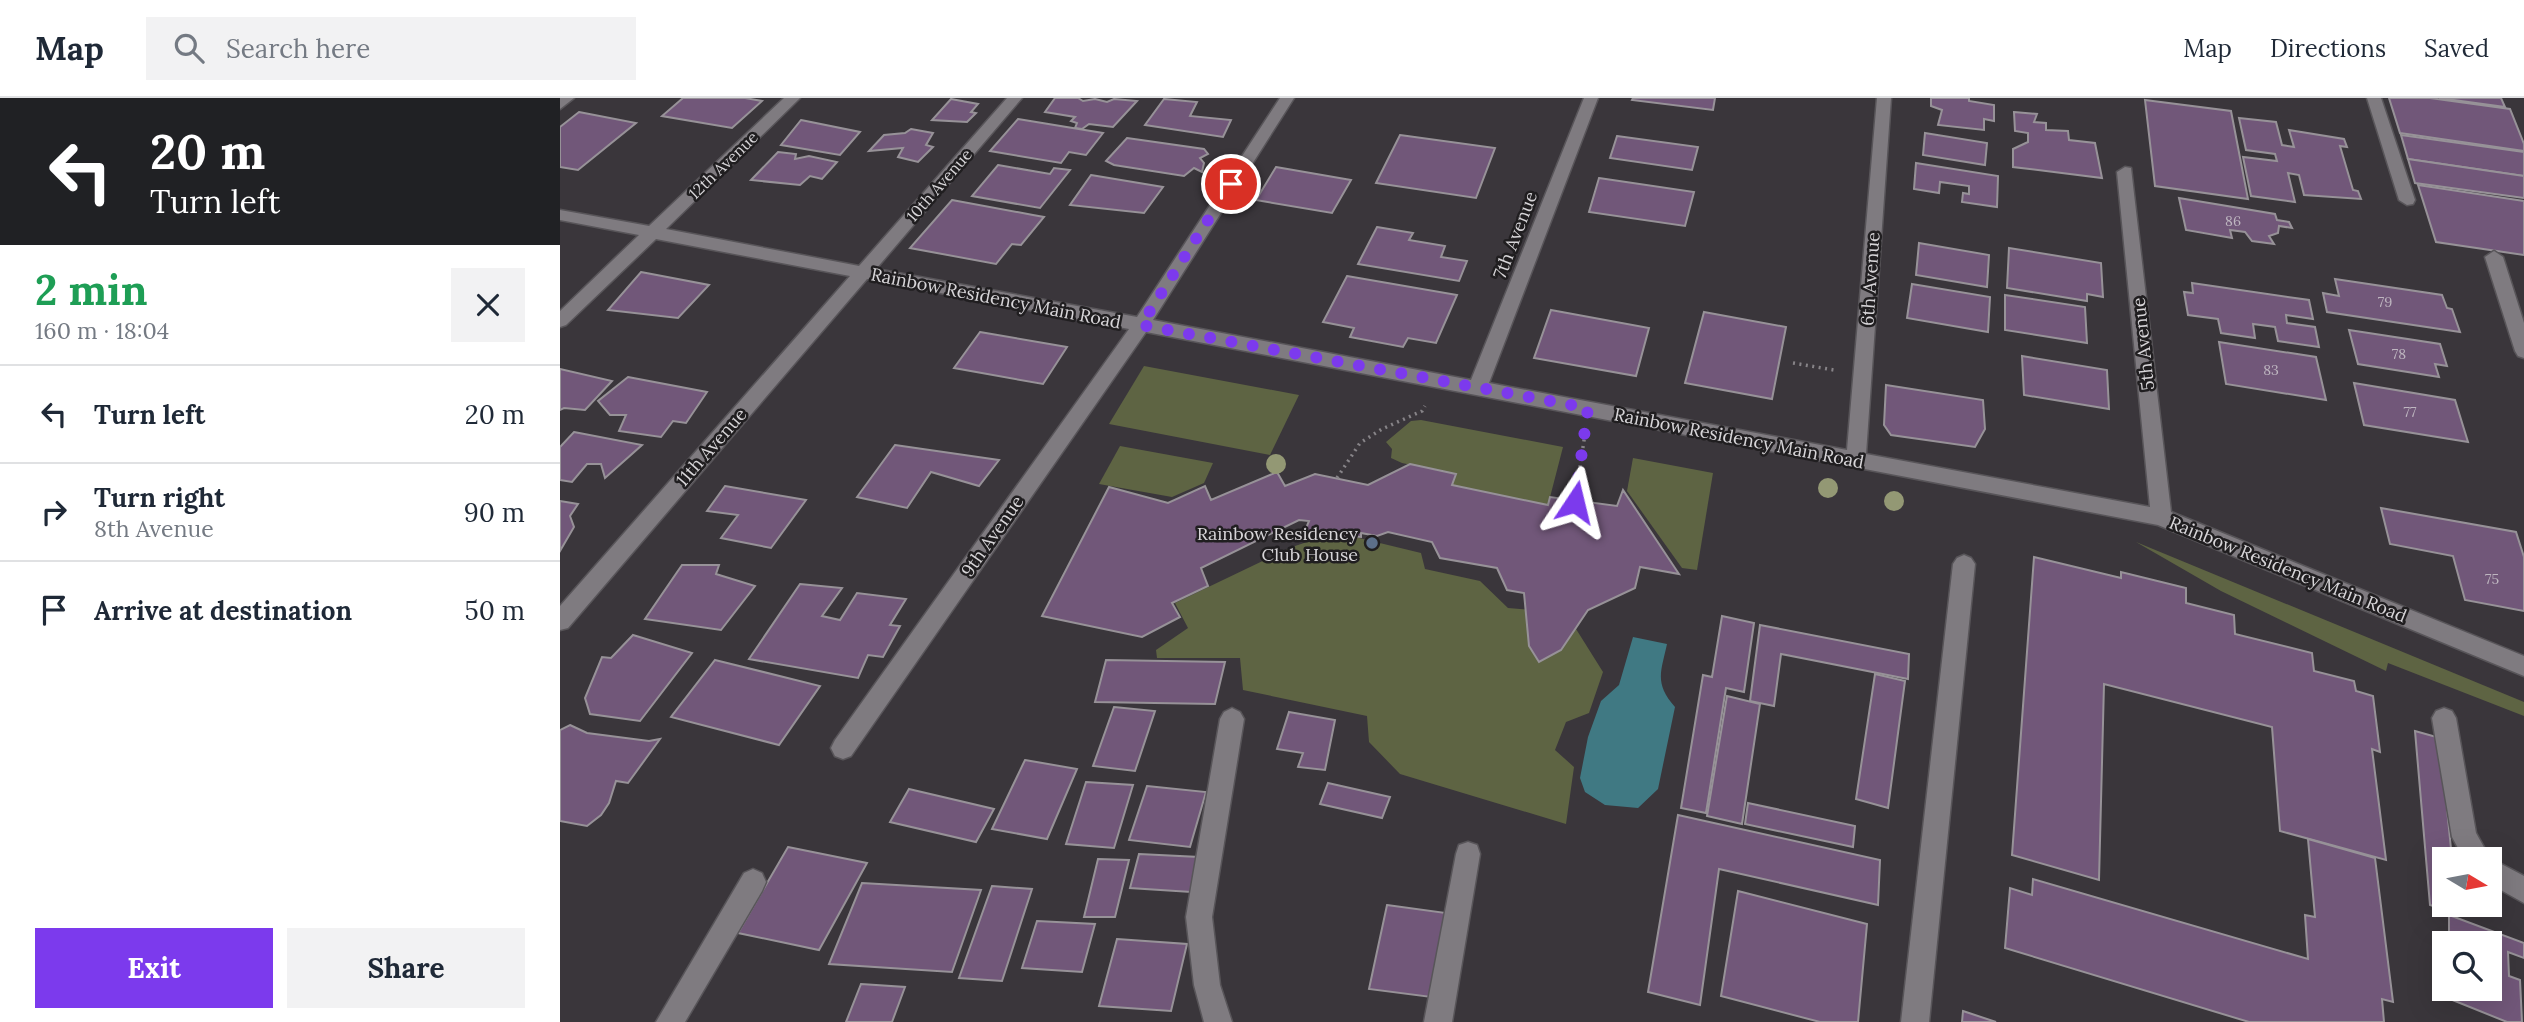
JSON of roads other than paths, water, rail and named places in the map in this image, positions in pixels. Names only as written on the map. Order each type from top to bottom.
[{"type":"street","points":[[560,104],[567,98]]},
{"type":"street","name":"12th Avenue","points":[[560,321],[793,98]]},
{"type":"street","name":"10th Avenue","points":[[862,272],[1015,98]]},
{"type":"street","name":"9th Avenue","points":[[843,748],[1141,325],[1287,98]]},
{"type":"street","name":"7th Avenue","points":[[1478,387],[1591,98]]},
{"type":"street","name":"6th Avenue","points":[[1856,460],[1884,98]]},
{"type":"street","points":[[2374,98],[2407,200]]},
{"type":"street","name":"5th Avenue","points":[[2125,172],[2161,517]]},
{"type":"street","name":"Rainbow Residency Main Road","points":[[560,215],[2161,517],[2524,666]]},
{"type":"street","points":[[2494,257],[2524,351]]},
{"type":"street","name":"11th Avenue","points":[[560,621],[862,272]]},
{"type":"street","points":[[1914,1022],[1964,564]]},
{"type":"street","points":[[1218,1022],[1207,985],[1199,917],[1232,719]]},
{"type":"street","points":[[2444,719],[2464,837],[2470,847]]},
{"type":"street","points":[[1438,1022],[1468,854]]},
{"type":"street","points":[[2502,877],[2524,890]]},
{"type":"street","points":[[670,1022],[753,882]]},
{"type":"water","points":[[1633,637],[1667,644],[1661,677],[1664,691],[1675,707],[1658,789],[1638,808],[1605,805],[1585,792],[1580,778],[1588,737],[1601,701],[1619,685]]},
{"type":"place","name":"Rainbow Residency Club House","points":[[1372,543]]}]
